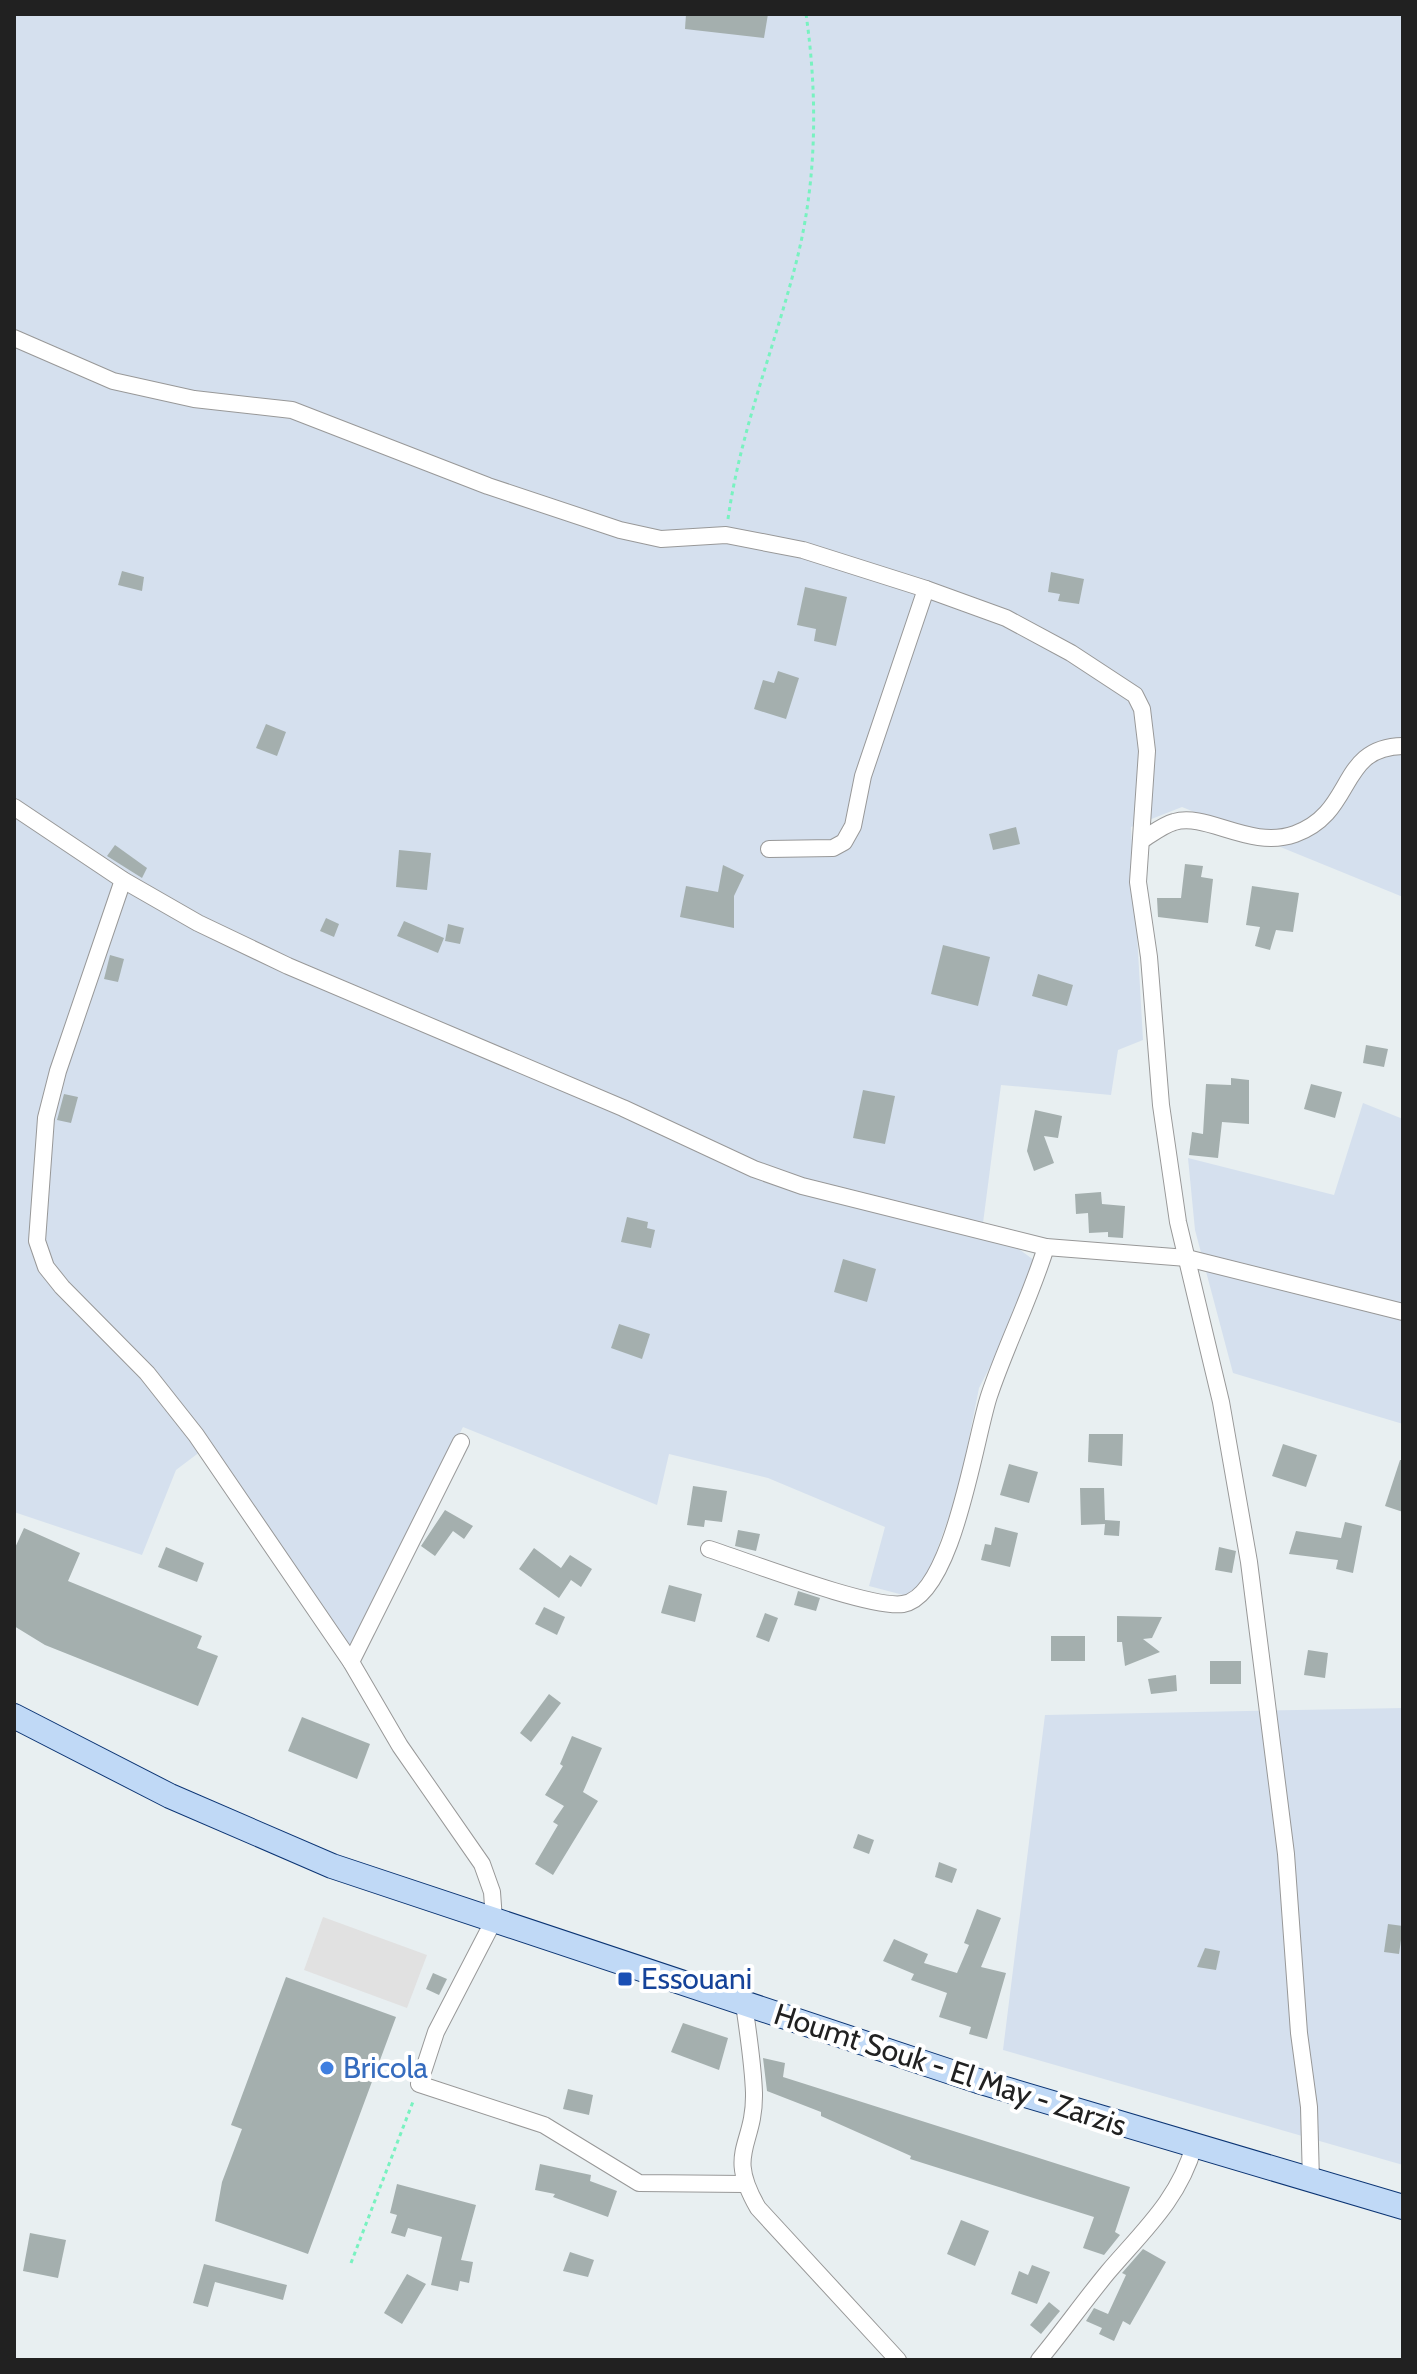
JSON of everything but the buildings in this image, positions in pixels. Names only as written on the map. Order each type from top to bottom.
[{"type":"main road","name":"Houmt Souk - El May - Zarzis","points":[[14,1716],[170,1796],[271,1842],[494,1920],[978,2081],[1403,2207]]},
{"type":"street","points":[[14,338],[113,381],[194,399],[292,410],[488,486],[620,530],[661,539],[726,535],[803,550],[926,589],[1006,618],[1071,653],[1135,695],[1142,709],[1147,751],[1138,882],[1149,957],[1161,1105],[1178,1222],[1221,1402],[1249,1562],[1286,1854],[1299,2033],[1309,2107],[1311,2181]]},
{"type":"street","points":[[769,849],[833,848],[844,842],[853,826],[863,776],[926,589]]},
{"type":"street","points":[[1142,840],[1173,822],[1186,820],[1257,838],[1294,834],[1325,819],[1373,751],[1403,746]]},
{"type":"street","points":[[14,807],[123,880],[198,923],[288,966],[623,1108],[742,1164],[802,1186],[1046,1247],[1187,1258],[1403,1312]]},
{"type":"street","points":[[123,880],[46,1118],[37,1241],[46,1267],[62,1287],[147,1373],[196,1435],[351,1662],[400,1746],[482,1864],[492,1892],[494,1920],[436,2032],[419,2084],[544,2125],[639,2183],[744,2184]]},
{"type":"street","points":[[709,1549],[873,1600],[904,1604],[920,1594],[935,1575],[949,1546],[989,1395],[1030,1300],[1046,1247]]},
{"type":"street","points":[[351,1662],[461,1442]]},
{"type":"street","points":[[744,2004],[754,2094],[740,2163],[744,2184],[758,2208],[898,2360]]},
{"type":"street","points":[[1039,2360],[1108,2273],[1162,2214],[1184,2175],[1194,2146]]},
{"type":"path","points":[[726,535],[736,478],[796,264],[806,203],[816,94],[806,14]]},
{"type":"path","points":[[351,2263],[419,2084]]},
{"type":"shaded area","points":[[14,14],[1403,14],[1403,897],[1182,807],[1131,827],[1143,1040],[1118,1050],[1111,1095],[1001,1085],[983,1223],[1042,1266],[979,1388],[959,1488],[926,1581],[907,1596],[869,1586],[885,1527],[768,1478],[669,1454],[657,1505],[463,1427],[348,1654],[209,1445],[176,1470],[142,1555],[14,1512]]},
{"type":"shaded area","points":[[1363,1103],[1403,1119],[1403,1424],[1233,1373],[1195,1230],[1188,1158],[1334,1195]]},
{"type":"shaded area","points":[[1403,1708],[1403,2165],[1003,2050],[1045,1715]]},
{"type":"shaded area","points":[[323,1917],[427,1955],[407,2008],[304,1970]]},
{"type":"place","name":"Essouani","points":[[625,1979]]},
{"type":"place","name":"Bricola","points":[[327,2068]]}]
